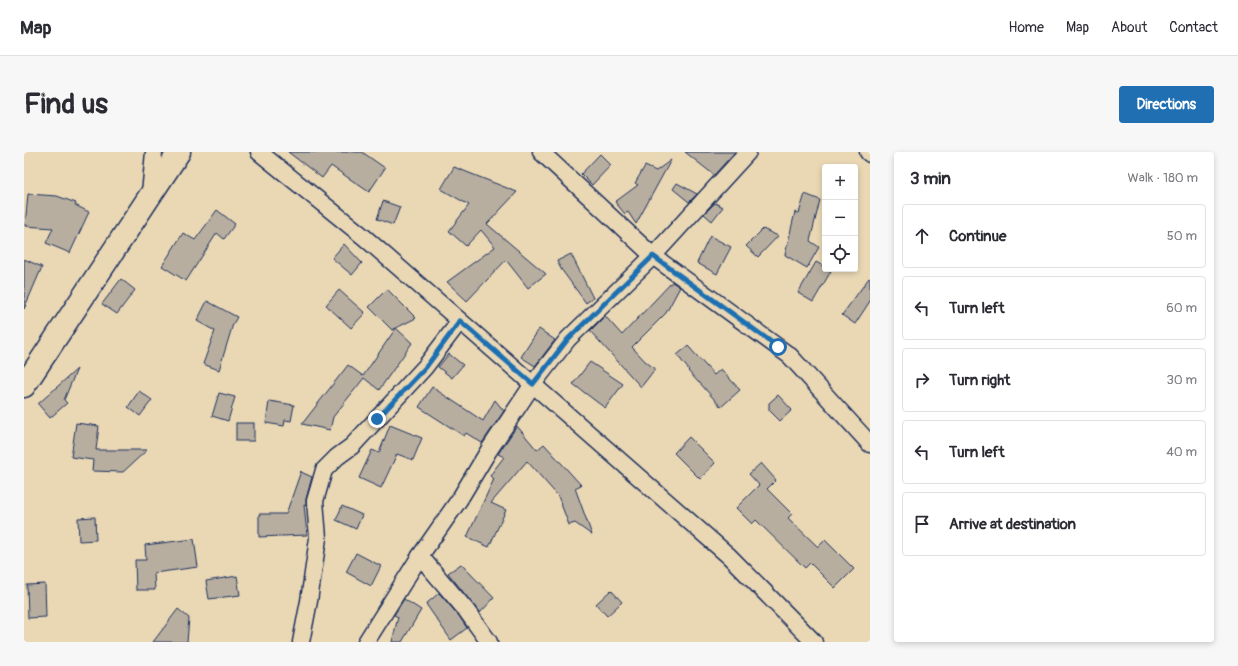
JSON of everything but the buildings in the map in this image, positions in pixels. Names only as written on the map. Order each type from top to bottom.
[{"type":"main road","points":[[24,386],[179,152]]},
{"type":"street","points":[[150,196],[154,152]]},
{"type":"street","points":[[259,152],[364,237],[729,556],[814,642]]},
{"type":"street","points":[[541,152],[653,256],[790,356],[870,444]]},
{"type":"street","points":[[366,642],[420,556],[459,500],[489,450],[533,384],[568,339],[653,256],[748,152]]},
{"type":"street","points":[[301,642],[309,601],[318,538],[315,501],[324,470],[337,457],[352,446],[426,367],[460,321]]},
{"type":"street","points":[[420,556],[466,610],[489,642]]},
{"type":"route","points":[[377,419],[426,367],[460,321],[533,384],[568,339],[653,256],[778,347]]}]
